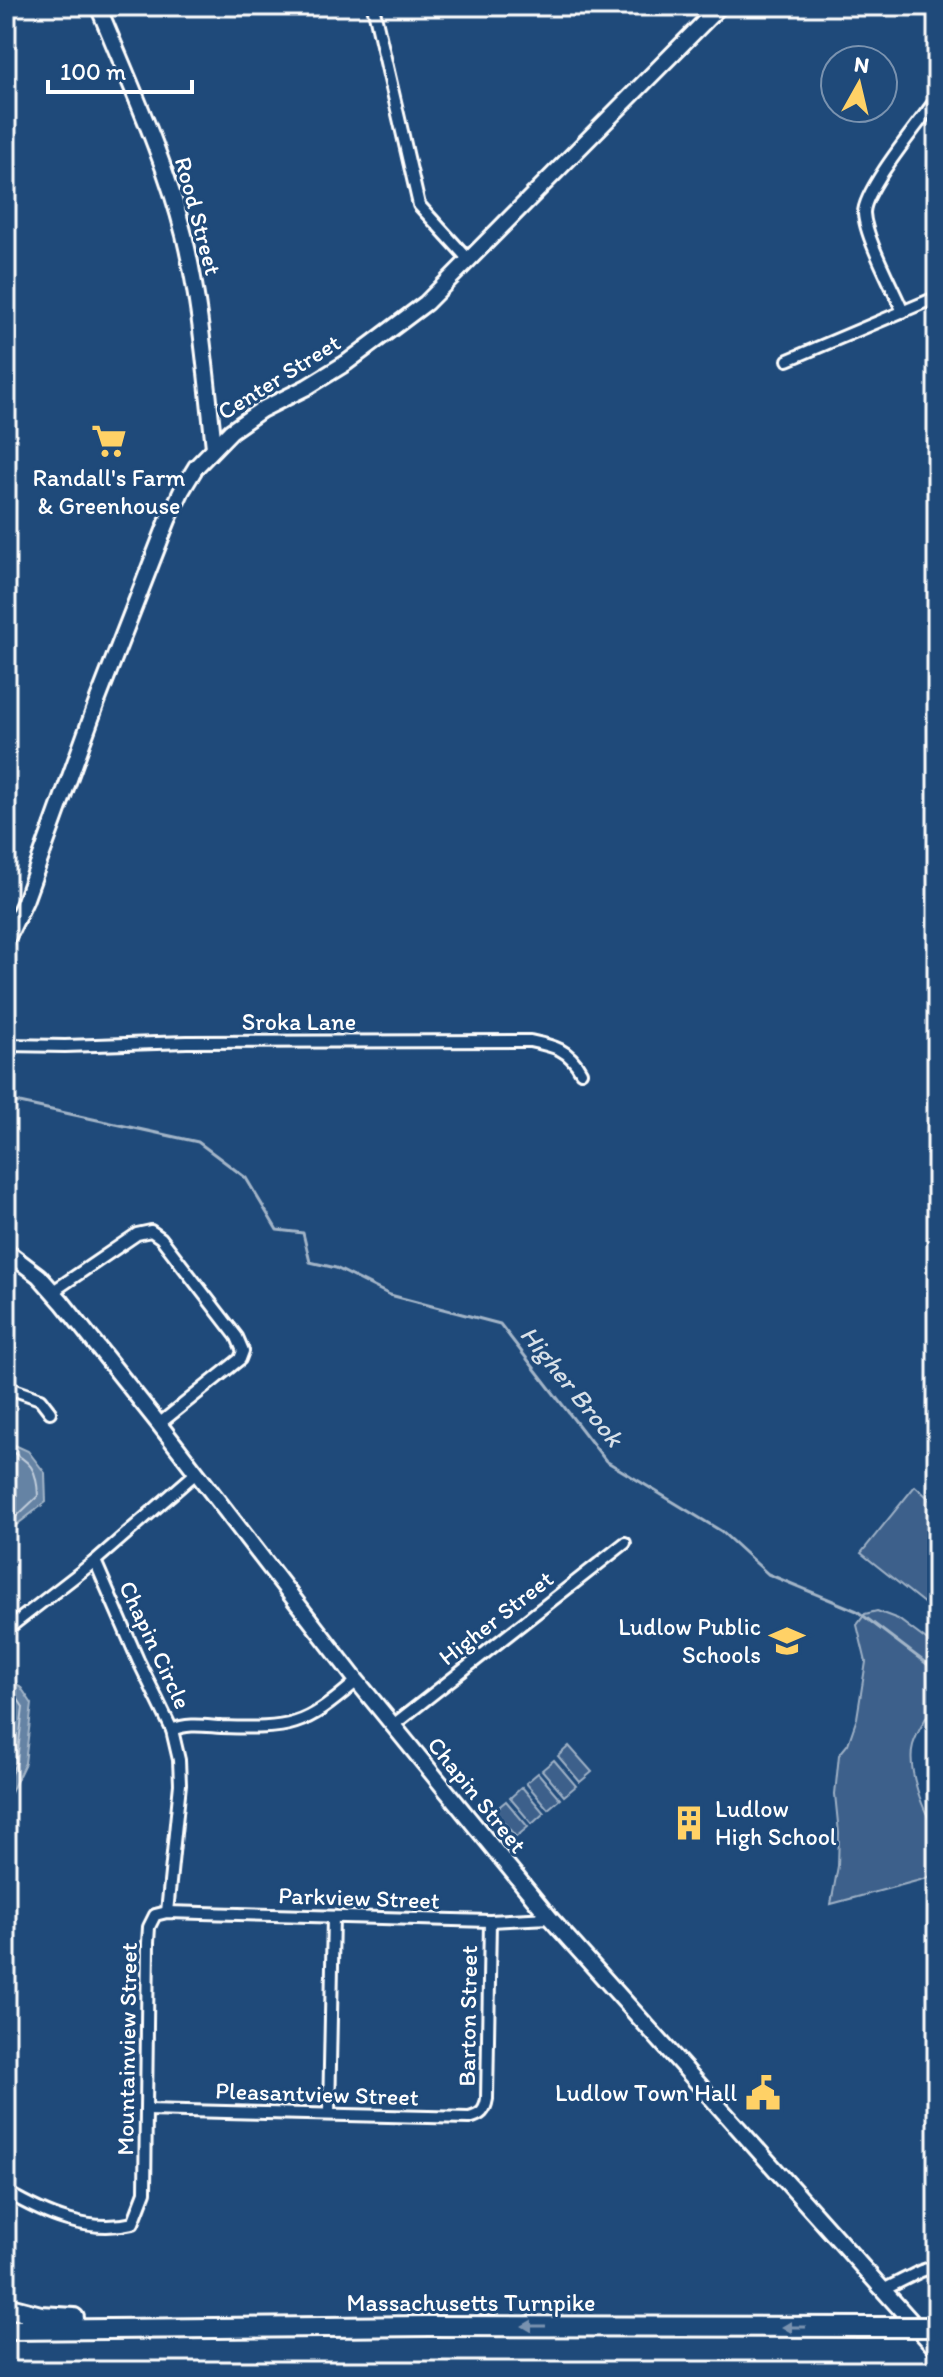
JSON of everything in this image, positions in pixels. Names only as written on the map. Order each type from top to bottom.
[{"type":"highway","points":[[6,2307],[60,2318],[272,2328]]},
{"type":"highway","name":"Massachusetts Turnpike","points":[[6,2330],[937,2327]]},
{"type":"main road","name":"Rood Street","points":[[98,6],[152,134],[182,227],[200,325],[214,447]]},
{"type":"main road","name":"Center Street","points":[[6,941],[25,901],[97,702],[168,520],[188,478],[224,436],[261,410],[307,387],[382,338],[426,303],[720,6]]},
{"type":"main road","name":"Chapin Street","points":[[6,1251],[39,1276],[159,1424],[392,1726],[550,1918],[937,2350]]},
{"type":"street","points":[[373,6],[419,205],[469,260]]},
{"type":"street","points":[[903,312],[868,232],[864,208],[871,190],[937,98]]},
{"type":"street","points":[[788,360],[937,297]]},
{"type":"street","name":"Sroka Lane","points":[[6,1045],[530,1041],[564,1051],[575,1060],[581,1072]]},
{"type":"street","points":[[52,1292],[137,1234],[151,1231],[163,1239],[237,1337],[243,1351],[240,1359],[159,1424]]},
{"type":"street","points":[[6,1387],[40,1399],[50,1412]]},
{"type":"street","name":"Chapin Circle","points":[[196,1473],[95,1561],[172,1730],[191,1725],[281,1727],[299,1723],[327,1707],[357,1681]]},
{"type":"street","name":"Higher Street","points":[[392,1726],[625,1543]]},
{"type":"street","points":[[6,1630],[95,1561]]},
{"type":"street","name":"Mountainview Street","points":[[6,2192],[60,2219],[104,2227],[133,2223],[140,2209],[145,2191],[149,1927],[155,1915],[167,1912],[180,1784],[179,1760],[172,1730]]},
{"type":"street","name":"Parkview Street","points":[[167,1912],[490,1921],[550,1918]]},
{"type":"street","points":[[329,2114],[333,1917]]},
{"type":"street","name":"Barton Street","points":[[484,2110],[487,2099],[490,1921]]},
{"type":"street","name":"Pleasantview Street","points":[[147,2110],[469,2118],[478,2116],[484,2110]]},
{"type":"street","points":[[883,2290],[937,2266]]},
{"type":"shaded area","points":[[915,1486],[937,1506],[937,1588],[925,1604],[861,1553]]},
{"type":"shaded area","points":[[877,1611],[898,1619],[937,1648],[937,1711],[927,1716],[916,1738],[912,1765],[917,1789],[937,1829],[937,1873],[831,1904],[838,1866],[835,1794],[839,1755],[848,1744],[857,1718],[866,1662],[857,1625],[865,1614]]},
{"type":"shaded area","points":[[569,1746],[592,1772],[580,1782],[558,1756]]},
{"type":"shaded area","points":[[554,1760],[576,1786],[564,1796],[542,1770]]},
{"type":"shaded area","points":[[538,1773],[560,1799],[548,1809],[526,1783]]},
{"type":"shaded area","points":[[522,1787],[544,1813],[532,1824],[510,1798]]},
{"type":"shaded area","points":[[506,1801],[528,1827],[516,1837],[494,1811]]},
{"type":"water","points":[[6,1441],[28,1451],[45,1473],[46,1502],[6,1533]]},
{"type":"water","points":[[6,1679],[20,1686],[32,1704],[25,1763],[6,1803]]},
{"type":"waterway","name":"Higher Brook","points":[[6,1100],[198,1142],[246,1178],[277,1230],[303,1233],[310,1262],[336,1268],[390,1295],[500,1324],[606,1461],[721,1531],[768,1574],[857,1611],[937,1674]]},
{"type":"place","name":"Randall's Farm & Greenhouse","points":[[109,441]]},
{"type":"place","name":"Ludlow Public Schools","points":[[787,1641]]},
{"type":"place","name":"Ludlow High School","points":[[689,1823]]},
{"type":"place","name":"Ludlow Town Hall","points":[[763,2093]]}]
